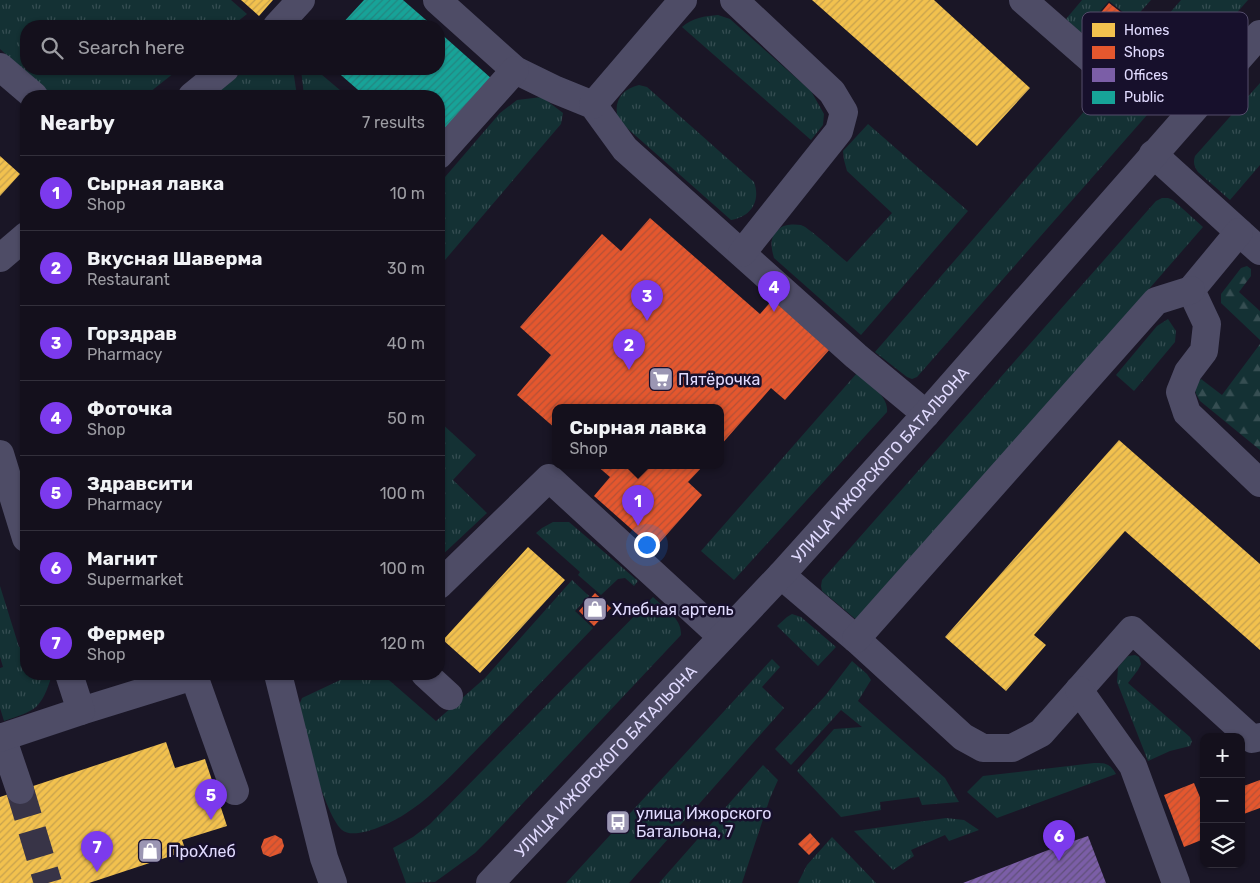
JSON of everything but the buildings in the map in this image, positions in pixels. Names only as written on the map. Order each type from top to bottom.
[{"type":"street","points":[[283,20],[301,0]]},
{"type":"street","points":[[437,0],[515,70],[593,105],[625,150],[856,356],[926,414]]},
{"type":"street","points":[[593,105],[683,0]]},
{"type":"street","points":[[734,0],[832,92],[844,112],[839,131],[742,253]]},
{"type":"street","points":[[1032,3],[1082,50]]},
{"type":"street","name":"УЛИЦА ИЖОРСКОГО БАТАЛЬОНА","points":[[1248,47],[1260,34]]},
{"type":"street","points":[[0,67],[27,90]]},
{"type":"street","points":[[445,148],[515,70]]},
{"type":"street","points":[[199,90],[218,75]]},
{"type":"street","name":"УЛИЦА ИЖОРСКОГО БАТАЛЬОНА","points":[[490,883],[781,575],[926,414],[1188,115]]},
{"type":"street","points":[[1153,154],[1260,251]]},
{"type":"street","points":[[856,639],[1156,301],[1191,290],[1239,232]]},
{"type":"street","points":[[0,258],[20,241]]},
{"type":"street","points":[[1191,290],[1207,324],[1204,351],[1188,372],[1180,392],[1187,413],[1260,483]]},
{"type":"street","points":[[0,454],[20,519]]},
{"type":"street","points":[[445,579],[549,478],[722,637]]},
{"type":"street","points":[[781,575],[856,639],[964,737],[983,748],[1012,748],[1041,733],[1132,630],[1252,739],[1260,737]]},
{"type":"street","points":[[71,680],[81,711]]},
{"type":"street","points":[[20,790],[1,737],[181,680]]},
{"type":"street","points":[[195,680],[235,791]]},
{"type":"street","points":[[288,680],[324,858],[334,883]]},
{"type":"street","points":[[432,680],[449,696]]},
{"type":"street","points":[[1079,690],[1132,766],[1176,883]]},
{"type":"green space","points":[[0,0],[231,0],[247,14],[240,20],[20,20],[20,67],[0,49]]},
{"type":"green space","points":[[1082,0],[1151,0],[1140,12],[1123,12],[1109,1],[1099,12],[1082,12],[1081,33],[1066,19]]},
{"type":"green space","points":[[1181,0],[1248,0],[1237,12],[1171,12]]},
{"type":"green space","points":[[718,15],[730,19],[811,91],[824,114],[823,125],[811,140],[682,27],[690,21],[699,18]]},
{"type":"green space","points":[[29,75],[171,75],[153,90],[46,90]]},
{"type":"green space","points":[[239,75],[294,75],[296,90],[220,90]]},
{"type":"green space","points":[[302,75],[322,75],[340,90],[303,90]]},
{"type":"green space","points":[[1260,83],[1260,165],[1230,200],[1198,172],[1194,161],[1195,156],[1232,115],[1248,115],[1248,96]]},
{"type":"green space","points":[[639,85],[647,87],[754,182],[756,189],[755,202],[749,212],[731,220],[619,121],[617,108],[620,98],[627,90]]},
{"type":"green space","points":[[542,97],[563,113],[561,124],[445,260],[445,177],[500,113],[517,100]]},
{"type":"green space","points":[[1082,114],[1147,115],[917,377],[912,379],[907,377],[875,352]]},
{"type":"green space","points":[[868,124],[968,211],[861,335],[774,258],[772,239],[781,227],[795,224],[801,225],[847,262],[892,213],[847,171],[844,160],[843,151]]},
{"type":"green space","points":[[1162,198],[1173,200],[1203,227],[859,622],[822,591],[822,580],[1156,201]]},
{"type":"green space","points":[[1247,266],[1251,269],[1251,276],[1239,292],[1260,311],[1260,340],[1221,303],[1221,294],[1241,268]]},
{"type":"green space","points":[[1168,319],[1176,331],[1175,342],[1134,391],[1116,375],[1157,326]]},
{"type":"green space","points":[[1260,344],[1260,450],[1200,401],[1194,387],[1201,379],[1222,395]]},
{"type":"green space","points":[[857,373],[881,395],[887,406],[887,412],[734,580],[701,551]]},
{"type":"green space","points":[[445,427],[476,455],[453,480],[487,513],[445,552]]},
{"type":"green space","points":[[553,522],[569,522],[638,581],[634,586],[625,578],[618,579],[601,595],[578,575],[580,572],[536,533]]},
{"type":"green space","points":[[572,580],[589,596],[575,611],[593,628],[437,789],[416,807],[374,829],[356,833],[348,833],[342,830],[329,809],[311,758],[298,714],[302,698],[340,680],[389,680],[436,721],[485,678]]},
{"type":"green space","points":[[0,586],[20,647],[20,680],[50,680],[41,702],[36,707],[31,711],[4,721],[0,708],[0,668],[3,667],[0,657]]},
{"type":"green space","points":[[653,597],[679,623],[681,635],[475,853],[435,882],[406,883],[393,848],[413,837],[430,824]]},
{"type":"green space","points":[[792,614],[801,617],[836,647],[818,666],[777,626]]},
{"type":"green space","points":[[1135,655],[1139,657],[1141,664],[1128,683],[1190,737],[1192,741],[1190,746],[1170,751],[1148,761],[1117,682],[1118,667],[1128,656]]},
{"type":"green space","points":[[772,659],[780,667],[762,687],[784,708],[629,883],[566,883]]},
{"type":"green space","points":[[852,661],[871,680],[858,701],[945,778],[959,802],[922,805],[919,797],[880,802],[881,810],[841,817],[797,771],[834,729],[862,727],[841,710],[791,765],[775,749],[825,696]]},
{"type":"green space","points":[[1094,763],[1107,764],[1116,774],[997,818],[967,792],[983,776]]},
{"type":"green space","points":[[763,765],[778,780],[770,798],[742,883],[659,883]]},
{"type":"green space","points":[[946,818],[964,820],[979,830],[949,841],[945,835],[911,850],[914,856],[893,870],[854,831]]},
{"type":"green space","points":[[832,837],[876,883],[798,883],[807,865]]},
{"type":"tunnel","points":[[20,790],[48,883]]},
{"type":"place","name":"Фоточка","points":[[774,312]]},
{"type":"place","name":"Горздрав","points":[[647,321]]},
{"type":"place","name":"Вкусная Шаверма","points":[[629,370]]},
{"type":"place","name":"Пятёрочка","points":[[661,379]]},
{"type":"place","name":"Сырная лавка","points":[[638,526]]},
{"type":"place","name":"Хлебная артель","points":[[595,609]]},
{"type":"place","name":"Здравсити","points":[[211,820]]},
{"type":"place","name":"улица Ижорского Батальона, 7","points":[[618,822]]},
{"type":"place","name":"ПроХлеб","points":[[150,851]]},
{"type":"place","name":"Магнит","points":[[1059,861]]},
{"type":"place","name":"Фермер","points":[[97,872]]}]
